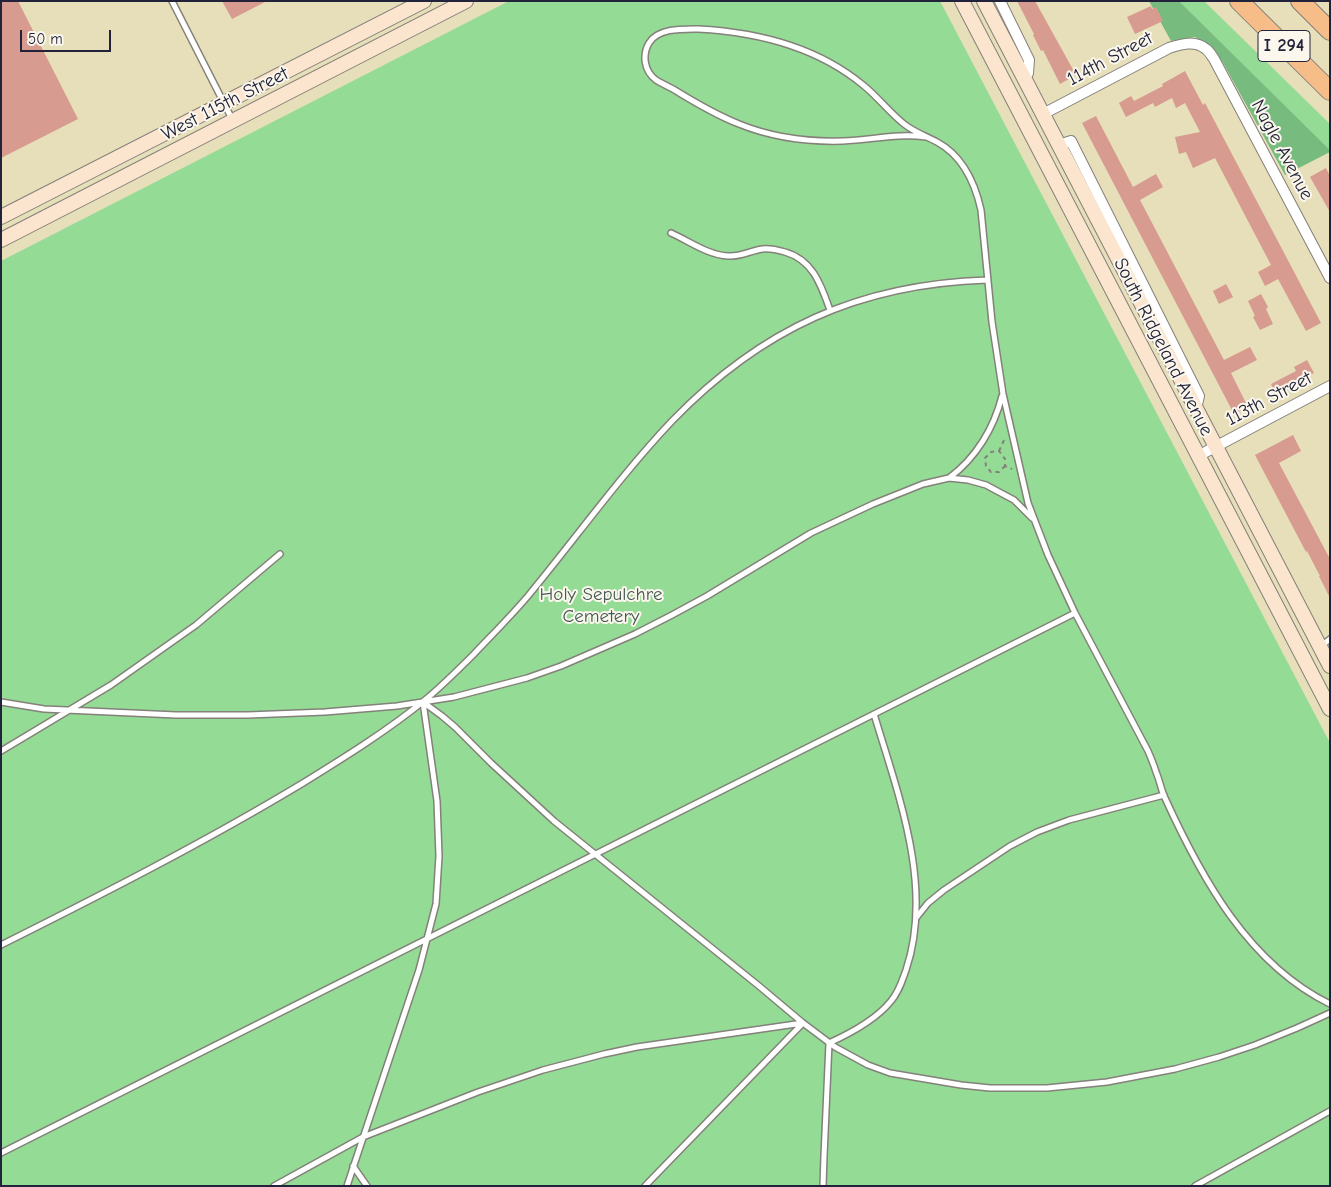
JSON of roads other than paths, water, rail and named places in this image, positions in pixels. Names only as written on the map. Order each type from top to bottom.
[{"type":"highway","name":"I 294","points":[[1239,1],[1330,90]]},
{"type":"highway","name":"I 294","points":[[1300,1],[1330,31]]},
{"type":"main road","name":"West 115th Street","points":[[1,217],[424,1]]},
{"type":"main road","name":"West 115th Street","points":[[1,240],[466,1]]},
{"type":"main road","name":"South Ridgeland Avenue","points":[[962,1],[1330,709]]},
{"type":"main road","name":"South Ridgeland Avenue","points":[[984,1],[1216,447],[1325,643],[1330,666]]},
{"type":"street","points":[[1000,1],[1029,60],[1028,73],[1024,79]]},
{"type":"street","name":"114th Street","points":[[1042,114],[1169,48],[1183,43],[1197,44]]},
{"type":"street","name":"Nagle Avenue","points":[[1197,44],[1206,49],[1214,59],[1330,278]]},
{"type":"street","name":"113th Street","points":[[1198,456],[1330,386]]},
{"type":"lane","points":[[172,1],[233,121]]},
{"type":"lane","points":[[926,137],[911,135],[840,141],[793,138],[757,131],[705,108],[655,79],[646,65],[644,56],[650,41],[655,36],[662,32],[673,30],[690,29],[730,32],[774,40],[812,54],[848,74],[864,86],[906,125],[939,143],[963,164],[978,195],[981,210],[986,249],[987,280],[1003,394],[1028,503],[1048,555],[1075,613],[1148,752],[1164,795],[1189,847],[1212,887],[1239,927],[1272,964],[1304,989],[1330,1004]]},
{"type":"lane","points":[[671,232],[712,254],[744,255],[763,249],[777,250],[795,255],[806,263],[822,286],[830,310]]},
{"type":"lane","points":[[1,945],[164,862],[266,806],[361,746],[423,702],[450,678],[528,597],[648,448],[673,420],[694,400],[765,344],[801,323],[858,300],[906,288],[987,280]]},
{"type":"lane","points":[[949,478],[959,471],[982,443],[999,410],[1003,394]]},
{"type":"lane","points":[[1,702],[44,708],[176,715],[325,712],[423,702],[527,678],[561,666],[635,634],[672,615],[811,533],[924,484],[949,478],[986,484],[1014,500],[1036,522]]},
{"type":"lane","points":[[1,751],[111,685],[196,625],[280,554]]},
{"type":"lane","points":[[1,1153],[428,940],[1075,613]]},
{"type":"lane","points":[[423,702],[455,727],[554,821],[803,1023],[829,1043],[868,1065],[890,1073],[990,1088],[1047,1088],[1107,1082],[1175,1069],[1219,1057],[1297,1028],[1330,1012]]},
{"type":"lane","points":[[347,1186],[419,970],[436,904],[439,834],[436,792],[423,702]]},
{"type":"lane","points":[[829,1043],[870,1020],[892,1000],[900,987],[913,941],[916,918],[914,874],[909,841],[896,785],[874,714]]},
{"type":"lane","points":[[916,918],[928,903],[944,890],[1010,846],[1036,832],[1069,820],[1164,795]]},
{"type":"lane","points":[[274,1186],[363,1136],[478,1092],[543,1070],[638,1047],[803,1023]]},
{"type":"lane","points":[[645,1186],[803,1023]]},
{"type":"lane","points":[[824,1186],[829,1043]]},
{"type":"lane","points":[[1195,1186],[1330,1111]]},
{"type":"lane","points":[[353,1166],[368,1186]]},
{"type":"park label","name":"Holy Sepulchre Cemetery","points":[[601,606]]}]
